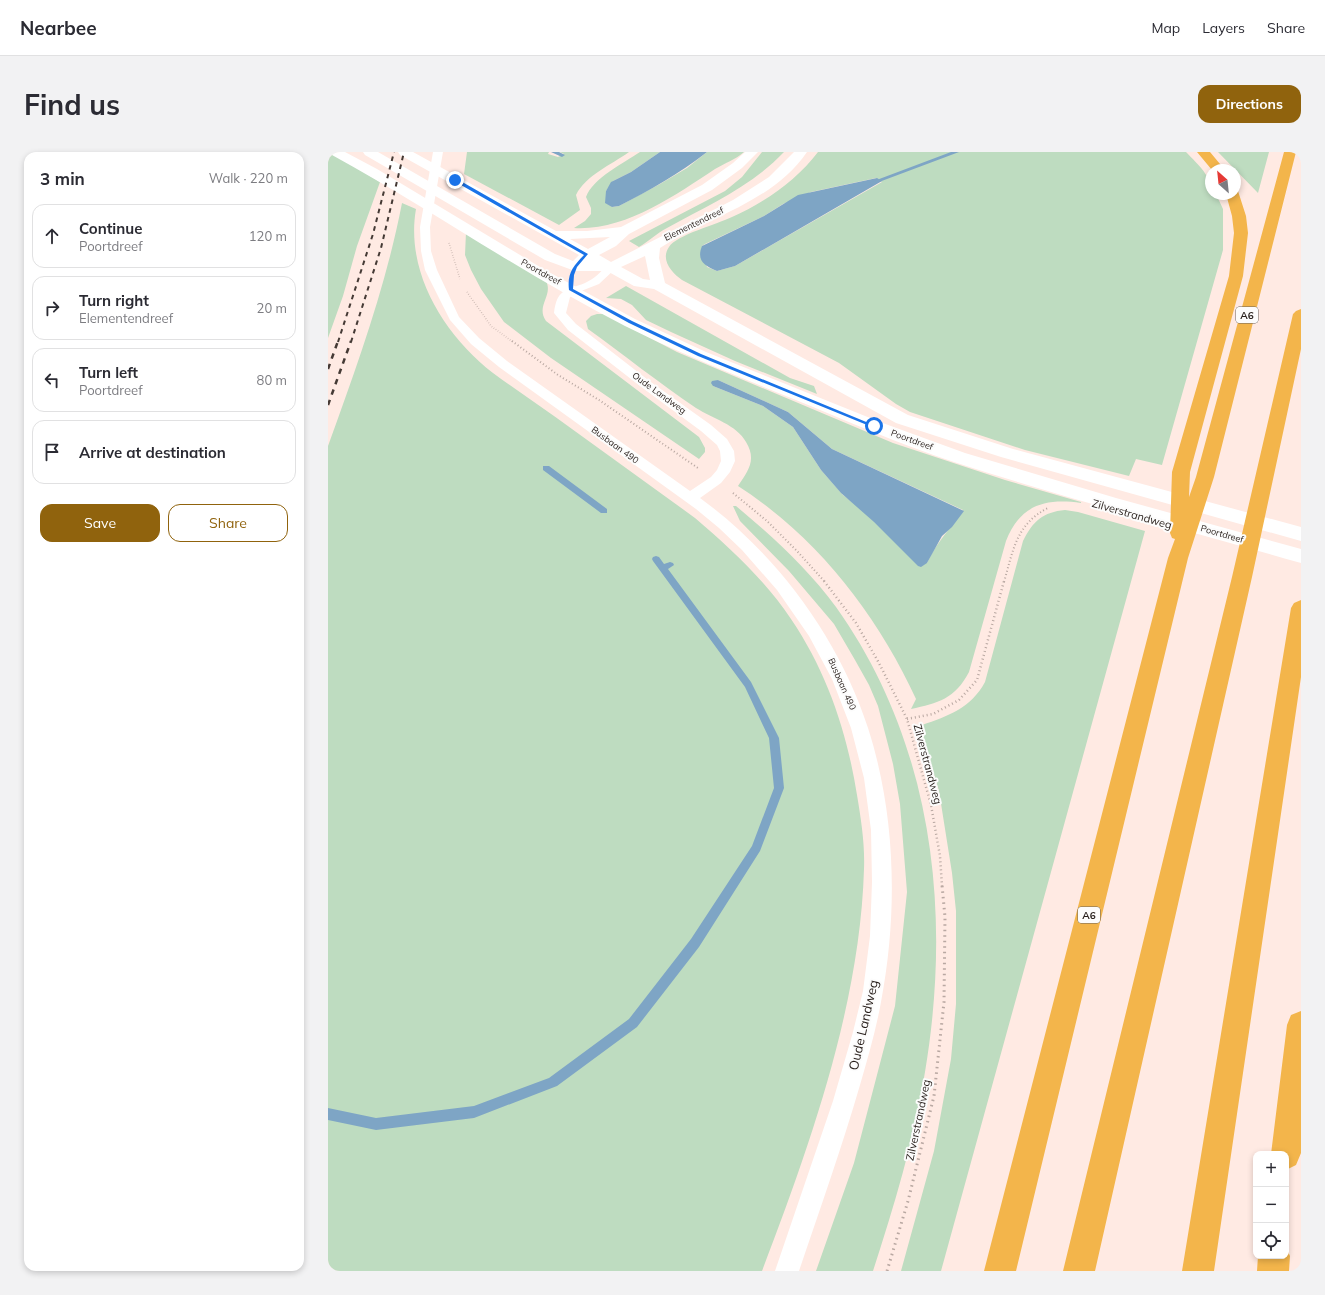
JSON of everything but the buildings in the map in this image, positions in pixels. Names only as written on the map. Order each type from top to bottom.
[{"type":"highway","points":[[1203,152],[1214,164]]},
{"type":"highway","name":"A6","points":[[1000,1271],[1178,558],[1205,477],[1290,152]]},
{"type":"highway","name":"A6","points":[[1178,558],[1181,472],[1236,276],[1241,233],[1239,216],[1235,200]]},
{"type":"highway","points":[[1079,1271],[1242,577],[1301,314]]},
{"type":"highway","points":[[1198,1271],[1301,608]]},
{"type":"highway","points":[[1286,1151],[1301,1024]]},
{"type":"highway","points":[[1273,1271],[1274,1259]]},
{"type":"main road","name":"Poortdreef","points":[[336,152],[373,172],[528,266],[630,322],[700,355],[888,431],[959,457],[1113,503],[1301,556]]},
{"type":"main road","name":"Poortdreef","points":[[369,152],[550,257],[575,267]]},
{"type":"main road","name":"Poortdreef","points":[[404,152],[639,283],[658,285],[902,419],[953,437],[1014,455],[1301,534]]},
{"type":"main road","points":[[571,289],[572,275],[575,267],[587,254],[611,243],[623,232],[701,192],[733,169],[752,152]]},
{"type":"main road","name":"Elementendreef","points":[[575,267],[611,267],[653,246],[749,196],[780,173],[801,152]]},
{"type":"main road","points":[[551,234],[587,235],[623,232]]},
{"type":"main road","points":[[653,246],[650,256],[651,262],[658,275],[658,285]]},
{"type":"lane","name":"Busbaan 490","points":[[438,152],[425,227],[426,251],[438,287],[454,318],[475,341],[503,364],[690,498],[735,534],[771,572],[816,631],[840,675],[859,723]]},
{"type":"lane","points":[[571,289],[589,285],[605,276],[611,267]]},
{"type":"lane","name":"Oude Landweg","points":[[571,289],[563,300],[560,313],[572,327],[644,383],[706,428],[722,442],[727,451],[728,461],[723,472],[716,480],[690,498]]},
{"type":"lane","name":"Oude Landweg","points":[[787,1271],[852,1075],[872,993],[881,916],[882,850],[874,781],[859,723]]},
{"type":"path","name":"Zilverstrandweg","points":[[887,1271],[908,1201],[934,1096],[944,1002],[945,917],[940,856],[931,805],[907,719],[933,714],[958,700],[977,680],[1016,539],[1027,521],[1036,513],[1055,507]]},
{"type":"green space","points":[[467,152],[549,152],[548,154],[558,157],[564,154],[560,152],[629,152],[592,176],[580,188],[576,195],[580,210],[559,225],[464,174]]},
{"type":"green space","points":[[640,152],[660,152],[631,172],[613,181],[606,191],[612,207],[619,206],[660,184],[687,168],[707,152],[744,152],[648,210],[612,224],[574,228],[585,221],[591,214],[591,208],[586,197],[595,184],[602,177]]},
{"type":"green space","points":[[762,152],[784,152],[758,175],[743,185],[663,230],[639,247],[629,241],[725,191],[742,177]]},
{"type":"green space","points":[[818,152],[1186,152],[1200,166],[1205,174],[1205,200],[1219,200],[1223,209],[1223,250],[1162,465],[1136,459],[1129,476],[1025,450],[910,412],[896,404],[839,363],[682,280],[674,274],[668,266],[666,257],[669,247],[673,243],[688,234],[726,220],[756,205],[779,190],[800,172]],"holes":[[[876,178],[882,182],[735,266],[717,271],[707,267],[702,246],[764,216],[783,204],[811,192]]]},
{"type":"green space","points":[[1218,152],[1269,152],[1258,193],[1241,176],[1241,164],[1230,164]]},
{"type":"green space","points":[[334,154],[380,182],[357,246],[343,296],[328,338],[328,157]]},
{"type":"green space","points":[[402,203],[416,209],[414,233],[416,256],[423,279],[432,300],[444,321],[459,340],[475,358],[493,373],[695,518],[734,553],[770,591],[791,619],[815,660],[834,703],[848,748],[861,822],[864,869],[860,920],[853,971],[843,1023],[830,1074],[798,1174],[762,1271],[328,1271],[328,446],[370,326],[388,265]]},
{"type":"green space","points":[[466,232],[545,279],[548,290],[543,305],[543,315],[546,321],[699,437],[705,448],[705,452],[699,459],[551,358],[504,322],[481,289],[471,270],[465,255]]},
{"type":"green space","points":[[626,286],[790,378],[814,386],[817,394],[735,361],[646,320],[632,305],[621,299],[606,298]]},
{"type":"green space","points":[[604,314],[677,352],[893,443],[1081,503],[1045,503],[1026,512],[1019,519],[1006,541],[969,672],[964,681],[952,694],[938,702],[911,709],[916,699],[900,668],[883,637],[842,580],[819,553],[794,529],[767,506],[738,486],[748,470],[751,460],[749,448],[742,436],[724,422],[696,408],[588,329],[586,321],[591,316]],"holes":[[[718,380],[788,412],[832,449],[963,510],[939,542],[927,563],[892,539],[861,509],[843,495],[821,470],[793,427],[763,406],[713,386]]]},
{"type":"green space","points":[[733,506],[736,506],[763,529],[814,579],[836,607],[869,659],[895,714],[914,771],[927,830],[934,890],[936,951],[933,1011],[925,1072],[915,1123],[896,1197],[873,1271],[816,1271],[854,1163],[895,1006],[907,892],[900,804],[893,764],[878,706],[869,685],[834,624],[789,571],[740,521]]},
{"type":"green space","points":[[1065,510],[1078,512],[1145,531],[941,1271],[901,1271],[934,1151],[951,1059],[956,1004],[956,911],[952,873],[939,791],[922,733],[922,725],[950,714],[966,705],[985,682],[1023,541],[1035,523],[1045,515]]},
{"type":"water","points":[[660,152],[707,152],[664,181],[619,206],[612,207],[605,203],[606,191],[611,182],[631,172]]},
{"type":"water","points":[[877,178],[882,181],[735,266],[717,271],[705,265],[701,259],[700,251],[702,246],[764,216],[798,195]]},
{"type":"water","points":[[718,380],[788,412],[832,449],[964,511],[952,527],[942,536],[927,563],[921,567],[918,566],[874,522],[841,493],[821,470],[793,427],[763,406],[713,386],[711,383],[712,381]]},
{"type":"waterway","points":[[554,152],[562,155]]},
{"type":"waterway","points":[[869,184],[956,152]]},
{"type":"waterway","points":[[546,468],[604,511]]},
{"type":"waterway","points":[[656,559],[663,568]]},
{"type":"waterway","points":[[663,568],[670,565]]},
{"type":"waterway","points":[[328,1114],[376,1124],[474,1112],[553,1082],[633,1023],[695,943],[756,848],[779,788],[774,738],[748,685],[663,568]]},
{"type":"railway","points":[[338,342],[373,234],[394,152]]},
{"type":"railway","points":[[351,342],[381,248],[404,152]]},
{"type":"railway","points":[[328,369],[338,341]]},
{"type":"railway","points":[[328,405],[351,341]]},
{"type":"route","points":[[455,180],[587,254],[575,267],[572,275],[571,289],[630,322],[700,355],[874,426]]}]
